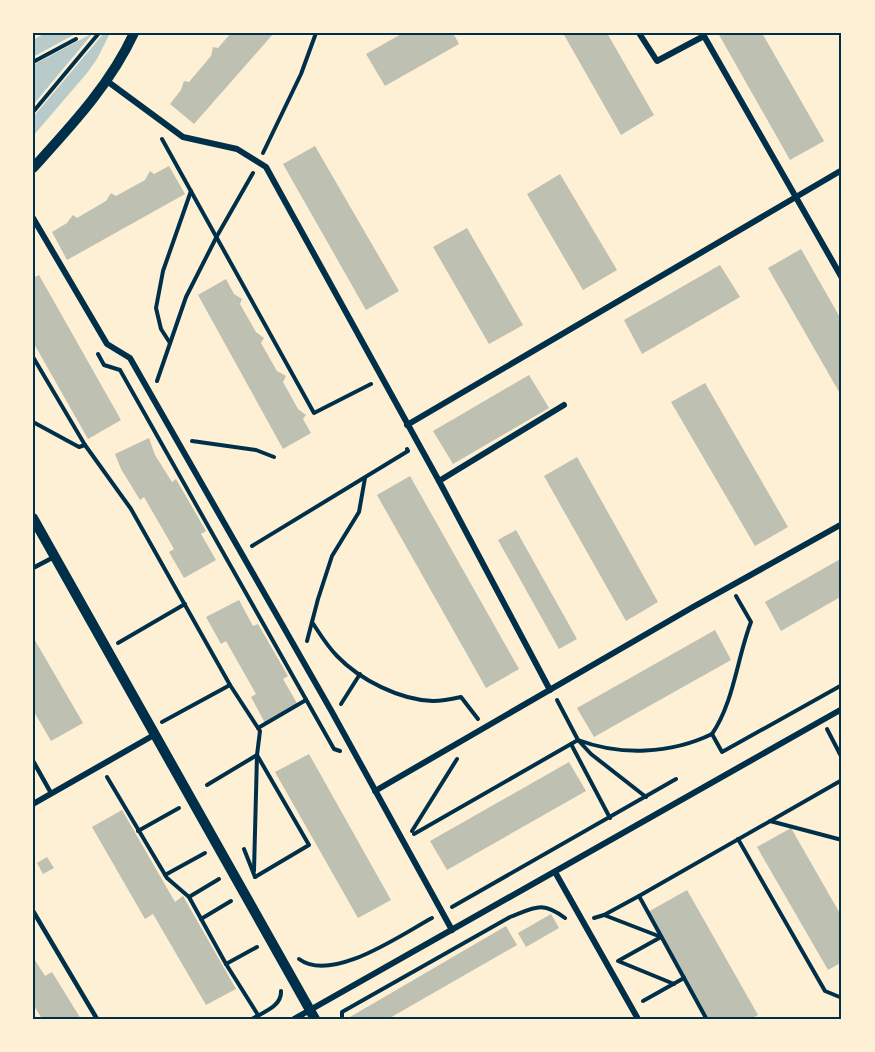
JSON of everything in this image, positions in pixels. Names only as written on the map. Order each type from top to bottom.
[{"type":"street","points":[[33,168],[107,81],[134,33]]},
{"type":"street","points":[[639,33],[657,61],[704,36],[842,278]]},
{"type":"street","points":[[107,81],[183,137],[237,148],[266,167],[552,692]]},
{"type":"street","points":[[406,425],[842,170]]},
{"type":"street","points":[[33,218],[107,344],[130,358],[452,930]]},
{"type":"street","points":[[439,481],[564,405]]},
{"type":"street","points":[[33,518],[153,735],[313,1014]]},
{"type":"street","points":[[375,791],[552,692],[842,524]]},
{"type":"street","points":[[294,1019],[313,1014],[452,930],[842,709]]},
{"type":"street","points":[[33,804],[153,735]]},
{"type":"street","points":[[555,872],[638,1019]]},
{"type":"lane","points":[[33,568],[54,557]]},
{"type":"lane","points":[[33,761],[51,793]]},
{"type":"lane","points":[[33,910],[97,1019]]},
{"type":"path","points":[[33,112],[99,33]]},
{"type":"path","points":[[152,396],[186,297],[217,236],[259,163],[301,74],[316,33]]},
{"type":"path","points":[[33,62],[76,39]]},
{"type":"path","points":[[160,135],[314,413],[370,383],[376,393]]},
{"type":"path","points":[[170,344],[161,329],[156,308],[163,271],[191,190]]},
{"type":"path","points":[[93,346],[104,365],[120,370],[334,749],[345,753]]},
{"type":"path","points":[[33,357],[85,445],[131,509],[230,685],[260,731],[257,754],[254,876],[309,845],[257,754]]},
{"type":"path","points":[[33,422],[79,447],[85,445]]},
{"type":"path","points":[[185,440],[256,450],[274,457]]},
{"type":"path","points":[[247,549],[408,451],[402,441]]},
{"type":"path","points":[[307,643],[332,556],[359,512],[365,478]]},
{"type":"path","points":[[410,835],[578,740],[595,746],[631,752],[650,751],[686,743],[712,734],[721,720],[751,622],[735,593]]},
{"type":"path","points":[[118,643],[185,604]]},
{"type":"path","points":[[312,622],[329,647],[360,674],[397,694],[416,699],[436,701],[461,698],[478,719]]},
{"type":"path","points":[[337,709],[360,674]]},
{"type":"path","points":[[162,722],[230,685]]},
{"type":"path","points":[[712,734],[722,752],[842,685]]},
{"type":"path","points":[[552,692],[578,740],[591,754],[646,797]]},
{"type":"path","points":[[258,728],[306,700]]},
{"type":"path","points":[[822,720],[842,758]]},
{"type":"path","points":[[571,744],[610,818]]},
{"type":"path","points":[[207,784],[257,754]]},
{"type":"path","points":[[407,847],[410,835],[457,755],[449,758]]},
{"type":"path","points":[[98,782],[116,772]]},
{"type":"path","points":[[107,777],[165,875],[189,897],[226,964],[258,1015]]},
{"type":"path","points":[[342,1019],[342,1012],[510,916],[534,907],[550,907],[565,918],[597,918],[842,780]]},
{"type":"path","points":[[176,800],[185,817]]},
{"type":"path","points":[[138,831],[180,808]]},
{"type":"path","points":[[770,821],[842,840]]},
{"type":"path","points":[[407,830],[410,835]]},
{"type":"path","points":[[738,838],[825,991],[842,998]]},
{"type":"path","points":[[200,844],[208,859]]},
{"type":"path","points":[[165,875],[205,853]]},
{"type":"path","points":[[214,869],[224,886]]},
{"type":"path","points":[[189,897],[219,879]]},
{"type":"path","points":[[201,919],[232,901],[228,893]]},
{"type":"path","points":[[639,896],[706,1019]]},
{"type":"path","points":[[604,915],[661,937]]},
{"type":"path","points":[[253,937],[262,954]]},
{"type":"path","points":[[661,937],[618,961],[674,984]]},
{"type":"path","points":[[226,964],[258,946]]},
{"type":"path","points":[[641,1002],[684,978]]},
{"type":"path","points":[[252,1019],[276,1005],[282,997],[281,988]]},
{"type":"shaded area","points":[[45,33],[77,33],[33,57],[33,40]]},
{"type":"shaded area","points":[[93,33],[33,105],[33,65]]},
{"type":"shaded area","points":[[104,33],[110,33],[97,59],[33,136],[33,117]]},
{"type":"building","points":[[231,33],[274,33],[194,124],[170,104],[181,90],[184,81],[189,82],[211,56],[213,47],[218,48]]},
{"type":"building","points":[[403,33],[453,33],[459,44],[385,86],[366,54]]},
{"type":"building","points":[[563,33],[607,33],[654,115],[621,135]]},
{"type":"building","points":[[718,33],[762,33],[824,141],[790,160]]},
{"type":"building","points":[[315,146],[399,291],[366,310],[283,164]]},
{"type":"building","points":[[169,166],[185,194],[67,260],[52,232],[67,223],[73,215],[77,218],[106,201],[111,193],[116,196],[145,180],[150,171],[154,174]]},
{"type":"building","points":[[560,174],[617,270],[583,290],[527,194]]},
{"type":"building","points":[[467,228],[523,325],[489,344],[433,247]]},
{"type":"building","points":[[801,249],[842,321],[842,397],[768,268]]},
{"type":"building","points":[[720,265],[740,297],[642,354],[624,320]]},
{"type":"building","points":[[39,275],[121,420],[88,439],[33,342],[33,278]]},
{"type":"building","points":[[226,279],[234,294],[242,299],[240,304],[256,332],[264,338],[261,343],[277,371],[286,376],[283,382],[298,409],[306,415],[303,419],[311,433],[283,449],[198,295]]},
{"type":"building","points":[[529,375],[549,408],[453,464],[433,431]]},
{"type":"building","points":[[705,383],[788,527],[755,546],[671,402]]},
{"type":"building","points":[[149,438],[155,455],[172,482],[176,479],[206,531],[201,534],[216,560],[184,578],[169,552],[174,549],[144,497],[140,500],[121,469],[115,454]]},
{"type":"building","points":[[577,457],[658,602],[626,621],[544,476]]},
{"type":"building","points":[[410,476],[519,669],[486,688],[377,495]]},
{"type":"building","points":[[516,530],[577,639],[559,649],[498,540]]},
{"type":"building","points":[[842,558],[842,596],[781,631],[765,602]]},
{"type":"building","points":[[239,600],[253,626],[258,624],[288,676],[283,679],[298,705],[265,723],[251,697],[256,694],[226,641],[221,644],[206,617]]},
{"type":"building","points":[[715,630],[731,660],[594,737],[577,708]]},
{"type":"building","points":[[33,637],[83,723],[51,741],[33,710]]},
{"type":"building","points":[[309,754],[391,900],[358,918],[275,772]]},
{"type":"building","points":[[569,762],[586,791],[447,870],[430,841]]},
{"type":"building","points":[[122,810],[175,902],[183,896],[236,989],[206,1005],[153,914],[145,919],[92,827]]},
{"type":"building","points":[[791,828],[842,917],[842,962],[828,970],[757,847]]},
{"type":"building","points":[[47,857],[54,868],[43,874],[37,863]]},
{"type":"building","points":[[687,890],[758,1015],[751,1019],[709,1019],[648,912]]},
{"type":"building","points":[[551,914],[559,928],[526,947],[518,933]]},
{"type":"building","points":[[506,926],[517,945],[388,1019],[351,1019],[350,1017]]},
{"type":"building","points":[[33,957],[45,976],[52,972],[81,1019],[42,1019],[33,1004]]}]
